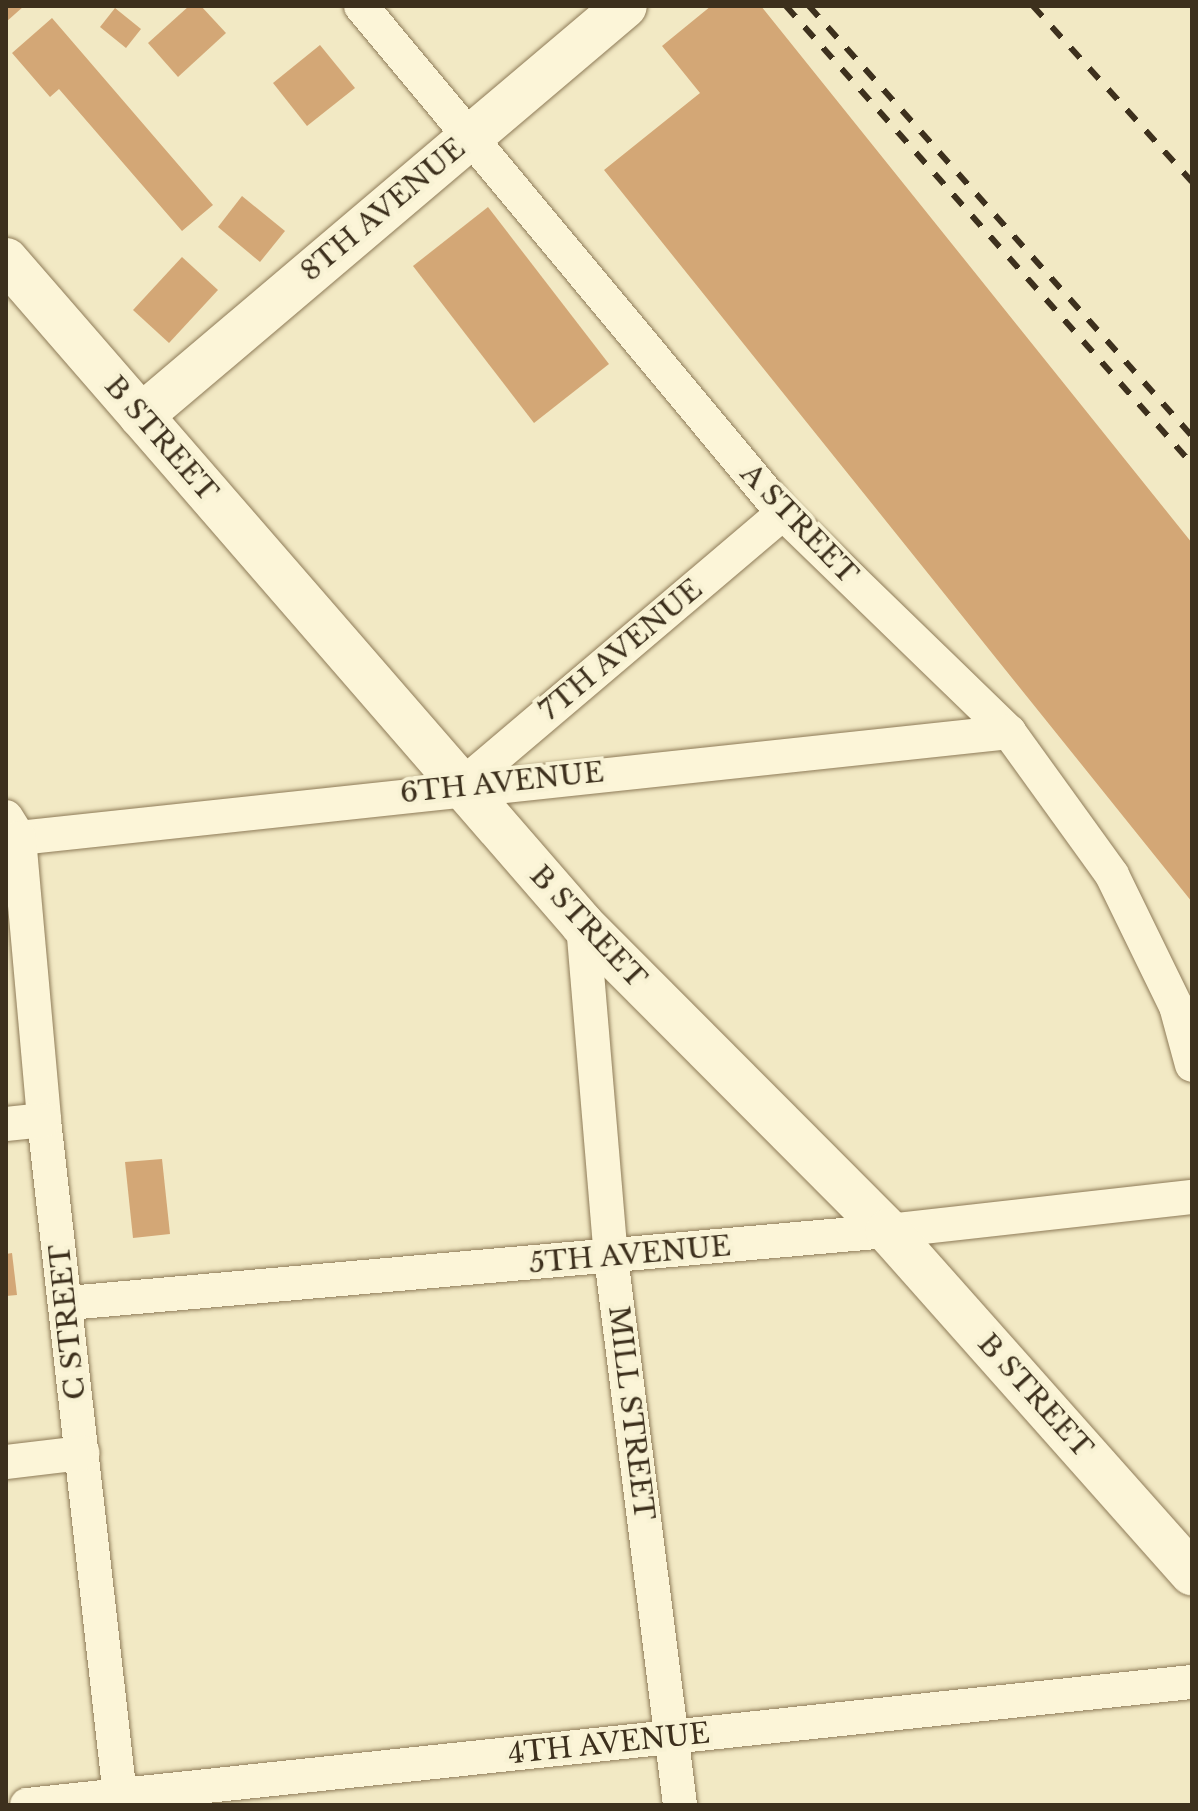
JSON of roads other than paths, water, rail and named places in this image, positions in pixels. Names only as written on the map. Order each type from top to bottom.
[{"type":"street","name":"A STREET","points":[[361,6],[472,134],[783,513],[1009,732],[1112,875],[1176,1006],[1192,1065]]},
{"type":"street","name":"8TH AVENUE","points":[[141,416],[625,6]]},
{"type":"street","name":"B STREET","points":[[6,260],[460,787],[583,925],[888,1231],[1192,1573]]},
{"type":"street","name":"7TH AVENUE","points":[[460,787],[783,513]]},
{"type":"street","name":"6TH AVENUE","points":[[13,828],[1009,732]]},
{"type":"street","name":"C STREET","points":[[13,828],[44,1120],[68,1303],[120,1800]]},
{"type":"street","name":"MILL STREET","points":[[583,925],[611,1257],[680,1805]]},
{"type":"street","points":[[6,1124],[44,1120]]},
{"type":"street","name":"5TH AVENUE","points":[[68,1303],[888,1231],[1192,1197]]},
{"type":"street","points":[[6,1462],[82,1453]]},
{"type":"street","name":"4TH AVENUE","points":[[27,1805],[120,1800],[1192,1682]]},
{"type":"railway","points":[[786,6],[1192,464]]},
{"type":"railway","points":[[809,6],[1192,436]]},
{"type":"railway","points":[[1033,6],[1192,182]]}]
